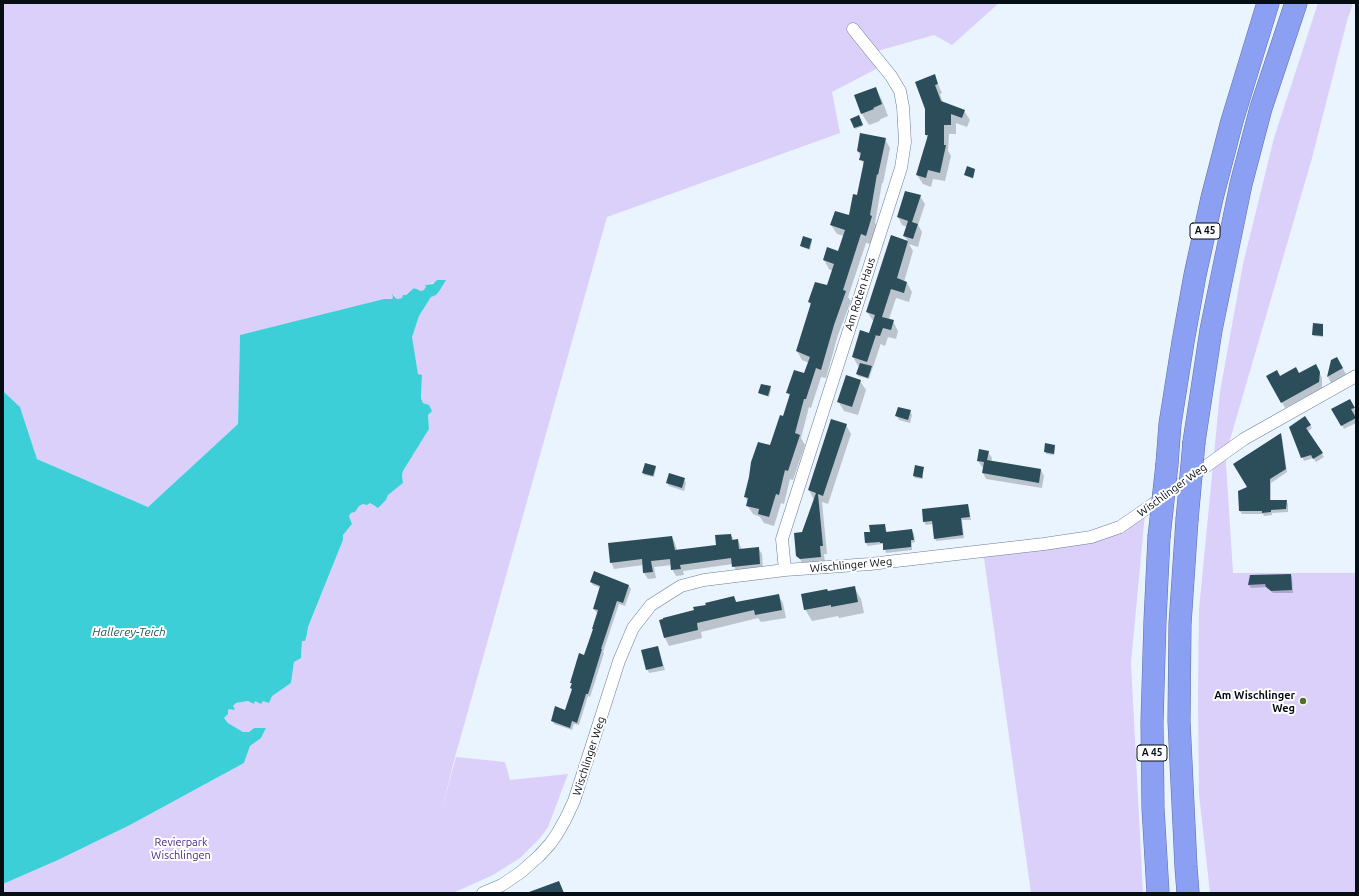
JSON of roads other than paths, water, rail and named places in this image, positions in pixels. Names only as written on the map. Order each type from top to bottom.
[{"type":"highway","name":"A 45","points":[[1158,890],[1153,808],[1152,722],[1154,621],[1159,537],[1170,424],[1195,275],[1212,198],[1232,121],[1268,3]]},
{"type":"highway","name":"A 45","points":[[1188,893],[1179,721],[1180,624],[1194,442],[1211,330],[1241,184],[1261,108],[1296,3]]},
{"type":"street","name":"Am Roten Haus","points":[[785,570],[782,539],[901,168],[905,142],[903,107],[900,91],[891,76],[852,30]]},
{"type":"street","name":"Wischlinger Weg","points":[[483,893],[502,885],[521,872],[550,844],[565,820],[574,801],[620,661],[633,628],[651,605],[681,586],[704,580],[785,570],[885,562],[1044,544],[1091,537],[1120,527],[1244,439],[1356,376]]},
{"type":"water","name":"Hallerey-Teich","points":[[437,280],[446,280],[436,295],[431,297],[419,316],[412,337],[418,374],[422,375],[421,398],[423,403],[429,405],[432,411],[428,415],[429,429],[403,471],[403,483],[388,495],[386,500],[378,508],[370,503],[367,505],[363,504],[349,516],[352,524],[343,535],[343,540],[308,627],[305,641],[302,641],[301,658],[294,662],[291,683],[272,696],[269,703],[263,701],[261,704],[255,701],[254,704],[248,701],[236,703],[233,706],[235,709],[228,710],[228,714],[224,718],[228,723],[243,732],[249,732],[254,728],[266,728],[261,738],[250,746],[244,763],[130,825],[58,860],[3,884],[3,391],[20,407],[37,459],[148,507],[238,424],[240,335],[384,299],[392,299],[392,294],[397,299],[402,298],[403,295],[406,295],[414,288],[421,291],[424,290],[426,287],[425,285],[433,284]]},
{"type":"place","name":"Am Wischlinger Weg","points":[[1303,701]]},
{"type":"park label","name":"Revierpark Wischlingen","points":[[181,848]]}]
